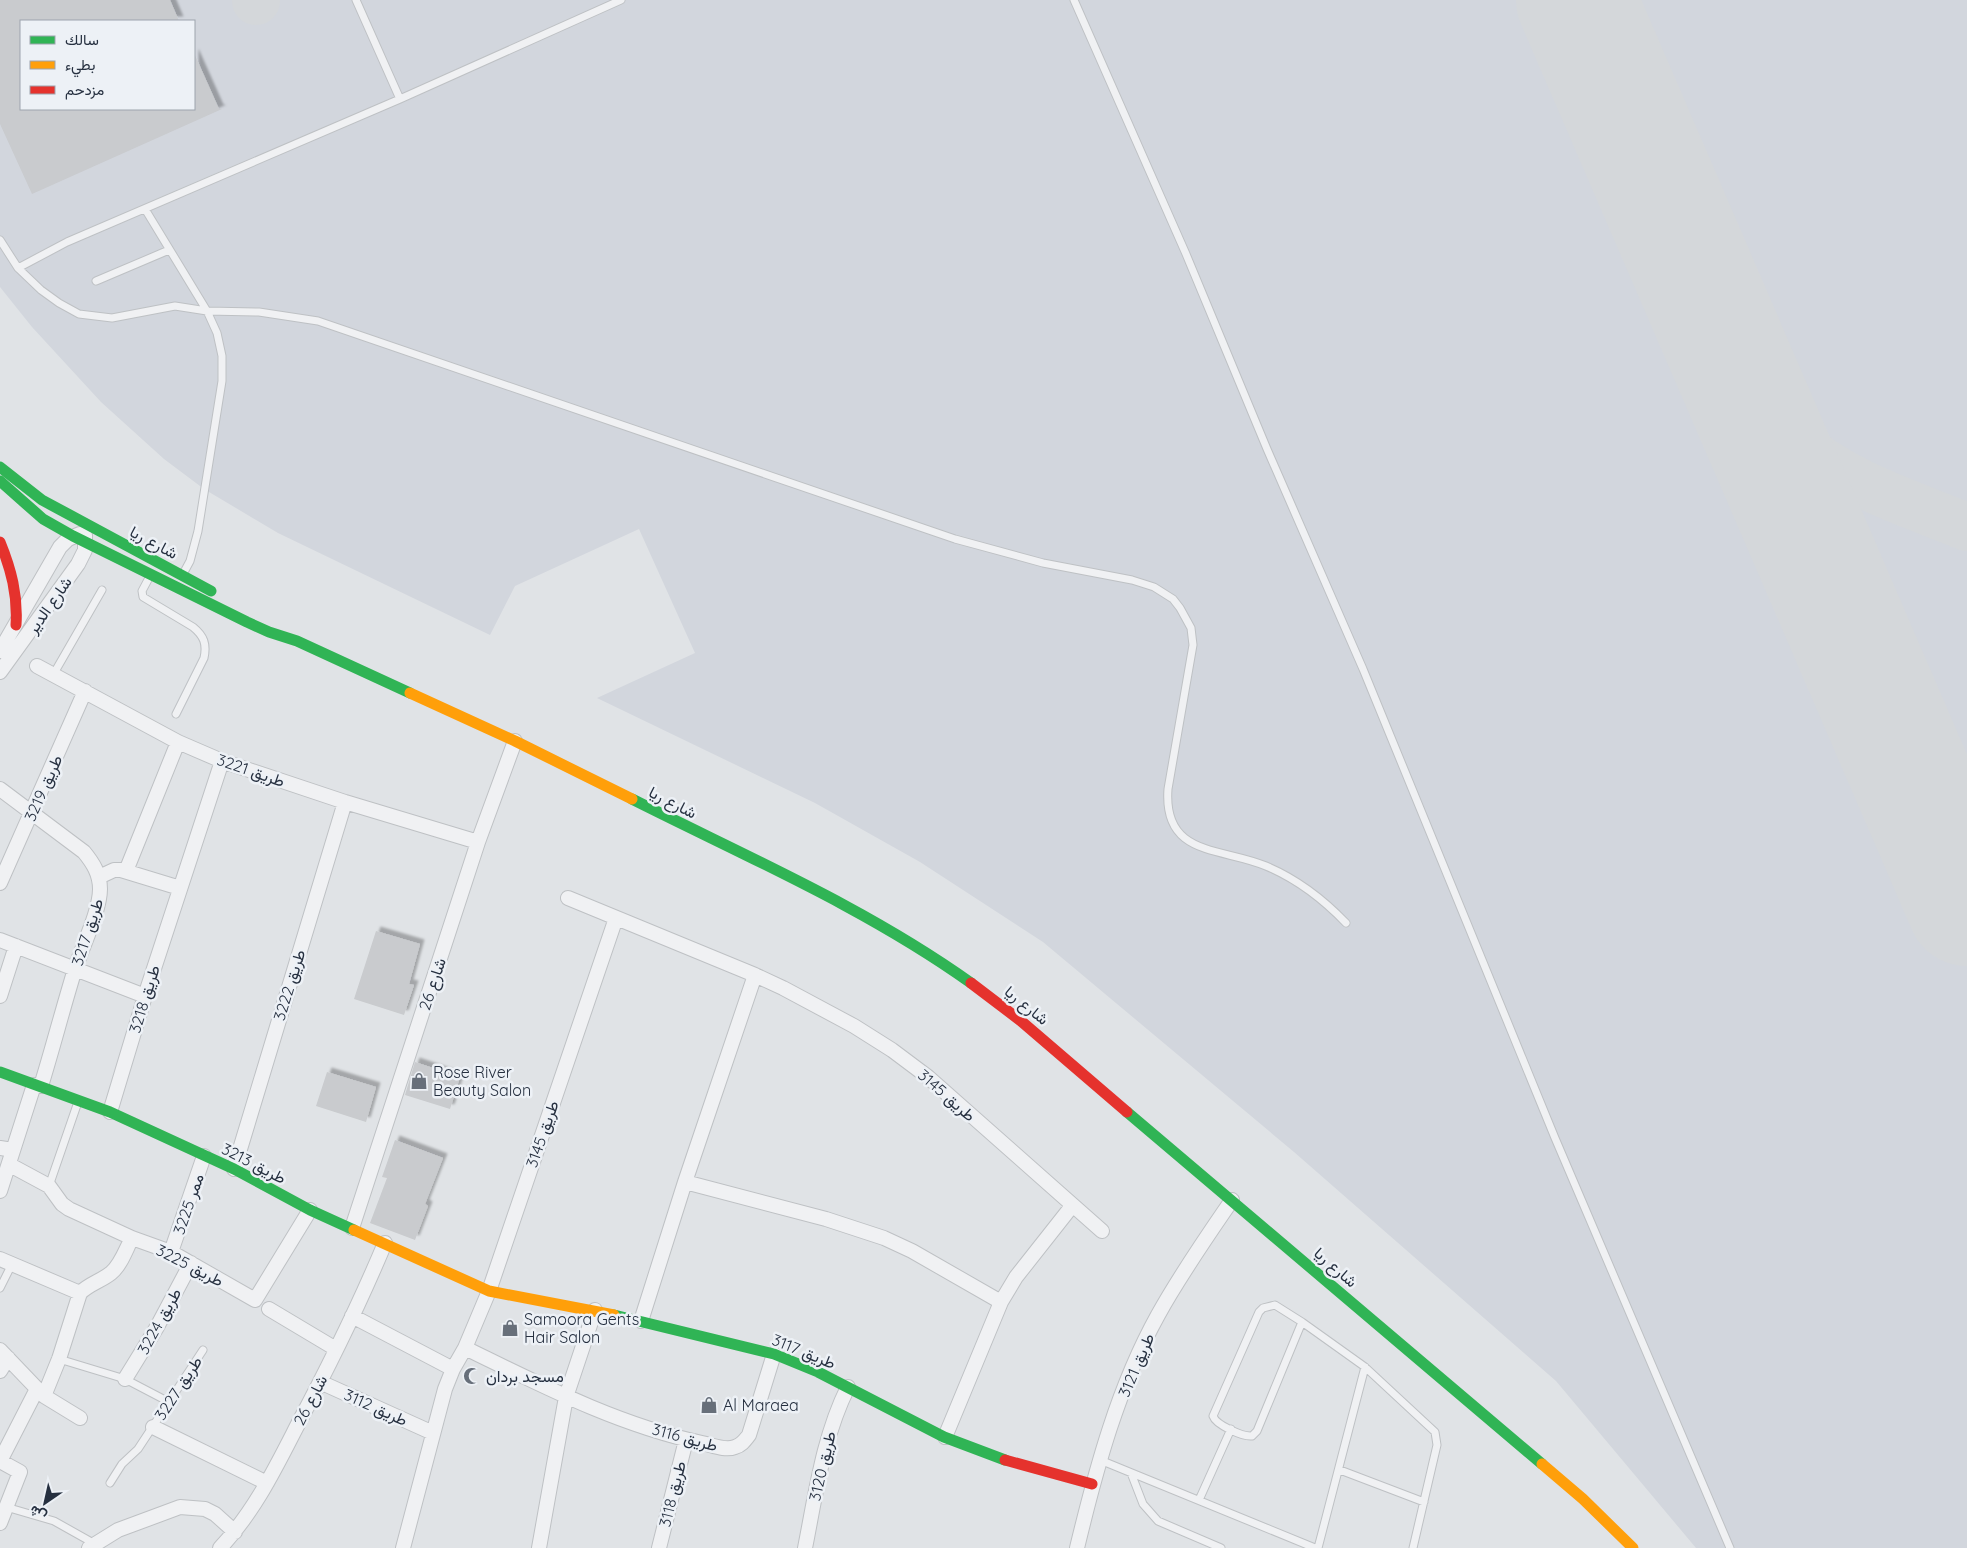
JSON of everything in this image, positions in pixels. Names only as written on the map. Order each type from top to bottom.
[{"type":"main road","name":"شارع ريا","points":[[0,467],[34,495],[74,519],[224,597]]},
{"type":"main road","name":"شارع ريا","points":[[0,482],[43,519],[150,576],[269,632],[297,641],[515,741],[874,920],[935,957],[1021,1020],[1583,1499],[1633,1548]]},
{"type":"main road","points":[[0,542],[16,587],[18,600],[16,625]]},
{"type":"main road","name":"شارع ريا","points":[[240,606],[271,622],[297,641]]},
{"type":"main road","name":"طريق 3213","points":[[0,1072],[79,1099],[110,1112],[234,1169],[310,1210],[489,1291]]},
{"type":"main road","name":"طريق 3117","points":[[489,1291],[595,1310],[774,1354],[803,1364],[910,1421],[945,1437],[981,1451],[1092,1484]]},
{"type":"street","points":[[74,519],[81,538],[109,537]]},
{"type":"street","name":"شارع الدير","points":[[0,651],[60,547],[81,538],[86,550],[78,564],[0,672]]},
{"type":"street","name":"طريق 3221","points":[[37,666],[178,742],[222,761],[345,802],[478,842]]},
{"type":"street","name":"طريق 3219","points":[[0,883],[85,691]]},
{"type":"street","name":"شارع 26","points":[[352,1228],[478,842],[515,741]]},
{"type":"street","points":[[126,871],[178,742]]},
{"type":"street","name":"طريق 3218","points":[[110,1112],[144,996],[222,761]]},
{"type":"street","name":"طريق 3217","points":[[0,789],[84,852],[93,864],[99,877],[100,890],[99,902],[75,969],[38,1085],[6,1148],[10,1165],[0,1192]]},
{"type":"street","name":"طريق 3222","points":[[234,1169],[345,802]]},
{"type":"street","points":[[99,877],[114,870],[126,871],[180,888]]},
{"type":"street","name":"طريق 3145","points":[[568,898],[755,975],[854,1026],[892,1050],[928,1077],[1102,1231]]},
{"type":"street","name":"طريق 3145","points":[[465,1348],[489,1291],[616,918]]},
{"type":"street","points":[[0,940],[144,996]]},
{"type":"street","points":[[0,996],[16,946]]},
{"type":"street","points":[[641,1322],[685,1182],[755,975]]},
{"type":"street","name":"ممر 3225","points":[[171,1252],[204,1156]]},
{"type":"street","name":"طريق 3225","points":[[10,1165],[49,1186],[62,1204],[69,1209],[132,1238],[171,1252],[255,1300],[310,1210]]},
{"type":"street","points":[[685,1182],[826,1219],[884,1238],[912,1251],[1000,1302]]},
{"type":"street","name":"طريق 3121","points":[[1077,1548],[1092,1484],[1131,1370],[1157,1316],[1188,1264],[1232,1200]]},
{"type":"street","points":[[945,1437],[1000,1302],[1016,1277],[1072,1206]]},
{"type":"street","points":[[0,1522],[20,1472],[0,1461],[59,1359],[80,1293],[110,1273],[117,1266],[132,1238]]},
{"type":"street","name":"شارع 26","points":[[220,1548],[248,1516],[267,1483],[320,1382],[385,1243]]},
{"type":"street","points":[[6,1262],[80,1293]]},
{"type":"street","name":"طريق 3224","points":[[125,1379],[157,1327],[191,1263]]},
{"type":"street","points":[[269,1310],[336,1349]]},
{"type":"street","points":[[538,1548],[566,1397],[595,1310]]},
{"type":"street","points":[[352,1316],[453,1369]]},
{"type":"street","points":[[402,1548],[433,1433],[453,1369],[465,1348]]},
{"type":"street","name":"طريق 3116","points":[[465,1348],[593,1409],[686,1440],[724,1448],[734,1448],[743,1443],[749,1435],[774,1354]]},
{"type":"street","points":[[0,1370],[4,1354]]},
{"type":"street","points":[[4,1354],[40,1393],[80,1418]]},
{"type":"street","name":"طريق 3112","points":[[320,1382],[433,1433]]},
{"type":"street","name":"طريق 3120","points":[[805,1548],[827,1440],[836,1413],[848,1387]]},
{"type":"street","name":"طريق 3227","points":[[153,1427],[267,1483]]},
{"type":"street","name":"طريق 3118","points":[[662,1547],[686,1440]]},
{"type":"street","points":[[92,1546],[118,1530],[180,1507],[205,1509],[215,1514],[235,1532]]},
{"type":"lane","points":[[356,0],[400,99]]},
{"type":"lane","points":[[18,268],[67,242],[400,99],[621,0]]},
{"type":"lane","points":[[1074,0],[1186,254],[1267,449],[1364,668],[1555,1138],[1730,1548]]},
{"type":"lane","points":[[146,209],[207,311],[217,332],[221,348],[222,380],[198,531],[190,562],[182,576]]},
{"type":"lane","points":[[0,240],[18,268],[41,290],[79,314],[112,318],[175,306],[207,311],[259,312],[318,321],[955,539],[1043,563],[1132,580],[1154,587],[1168,596],[1180,608],[1190,628],[1193,645],[1168,789],[1167,802],[1175,827],[1184,838],[1194,845],[1207,850],[1244,858],[1289,877],[1329,906],[1346,923]]},
{"type":"lane","points":[[96,282],[169,250]]},
{"type":"lane","points":[[150,576],[142,591],[143,597],[193,627],[200,633],[206,649],[204,658],[176,714]]},
{"type":"lane","points":[[53,675],[102,590]]},
{"type":"lane","points":[[49,1186],[79,1099]]},
{"type":"lane","points":[[0,1288],[6,1262]]},
{"type":"lane","points":[[1302,1322],[1255,1434],[1249,1436],[1231,1429],[1218,1423],[1213,1416],[1263,1308],[1275,1305],[1302,1322],[1365,1367],[1435,1432],[1437,1445],[1413,1548]]},
{"type":"lane","name":"طريق 3227","points":[[110,1484],[122,1464],[138,1449],[203,1350]]},
{"type":"lane","points":[[59,1359],[125,1379],[169,1402]]},
{"type":"lane","points":[[1318,1548],[1340,1470],[1365,1367]]},
{"type":"lane","points":[[1198,1500],[1231,1429]]},
{"type":"lane","points":[[1100,1460],[1314,1548]]},
{"type":"lane","points":[[1340,1470],[1424,1502]]},
{"type":"lane","points":[[1131,1473],[1143,1504],[1158,1521],[1221,1548]]},
{"type":"lane","points":[[6,1507],[54,1520],[92,1546]]},
{"type":"shaded area","points":[[0,0],[1967,0],[1967,1548],[1696,1548],[1556,1381],[1294,1152],[1043,942],[920,862],[815,803],[597,698],[695,653],[639,529],[515,586],[490,635],[278,533],[204,489],[164,459],[101,402],[32,327],[0,287]]},
{"type":"building","points":[[0,0],[170,0],[179,20],[20,20],[20,110],[195,110],[195,55],[219,109],[222,109],[32,194],[0,124]]},
{"type":"building","points":[[376,931],[420,944],[409,984],[414,985],[404,1015],[354,999]]},
{"type":"building","points":[[415,1062],[460,1077],[450,1109],[405,1095]]},
{"type":"building","points":[[327,1072],[376,1087],[366,1122],[316,1106]]},
{"type":"building","points":[[395,1140],[443,1158],[425,1204],[428,1206],[415,1240],[370,1223],[387,1178],[382,1177]]},
{"type":"taxiway","points":[[1734,366],[1776,421],[1811,453],[1831,467],[1875,490],[1967,527]]},
{"type":"runway","points":[[1576,0],[1967,906]]},
{"type":"traffic: fast","points":[[0,467],[42,500],[211,591]]},
{"type":"traffic: fast","points":[[0,481],[43,519],[73,536],[247,622],[269,632],[297,641],[410,693]]},
{"type":"traffic: fast","points":[[632,799],[848,907],[931,956],[971,983]]},
{"type":"traffic: fast","points":[[0,1072],[110,1112],[234,1169],[310,1210],[354,1230]]},
{"type":"traffic: fast","points":[[1127,1112],[1542,1464]]},
{"type":"traffic: fast","points":[[614,1315],[774,1354],[818,1372],[944,1437],[1005,1460]]},
{"type":"traffic: slow","points":[[410,693],[515,741],[632,799]]},
{"type":"traffic: slow","points":[[354,1230],[489,1291],[614,1315]]},
{"type":"traffic: slow","points":[[1542,1464],[1583,1499],[1633,1548]]},
{"type":"traffic: jam","points":[[0,542],[13,582],[16,603],[16,625]]},
{"type":"traffic: jam","points":[[971,983],[1021,1021],[1127,1112]]},
{"type":"traffic: jam","points":[[1005,1460],[1092,1484]]},
{"type":"place","name":"Rose River Beauty Salon","points":[[419,1081]]},
{"type":"place","name":"Samoora Gents Hair Salon","points":[[510,1328]]},
{"type":"place","name":"مسجد بردان","points":[[472,1376]]},
{"type":"place","name":"Al Maraea","points":[[709,1405]]}]
